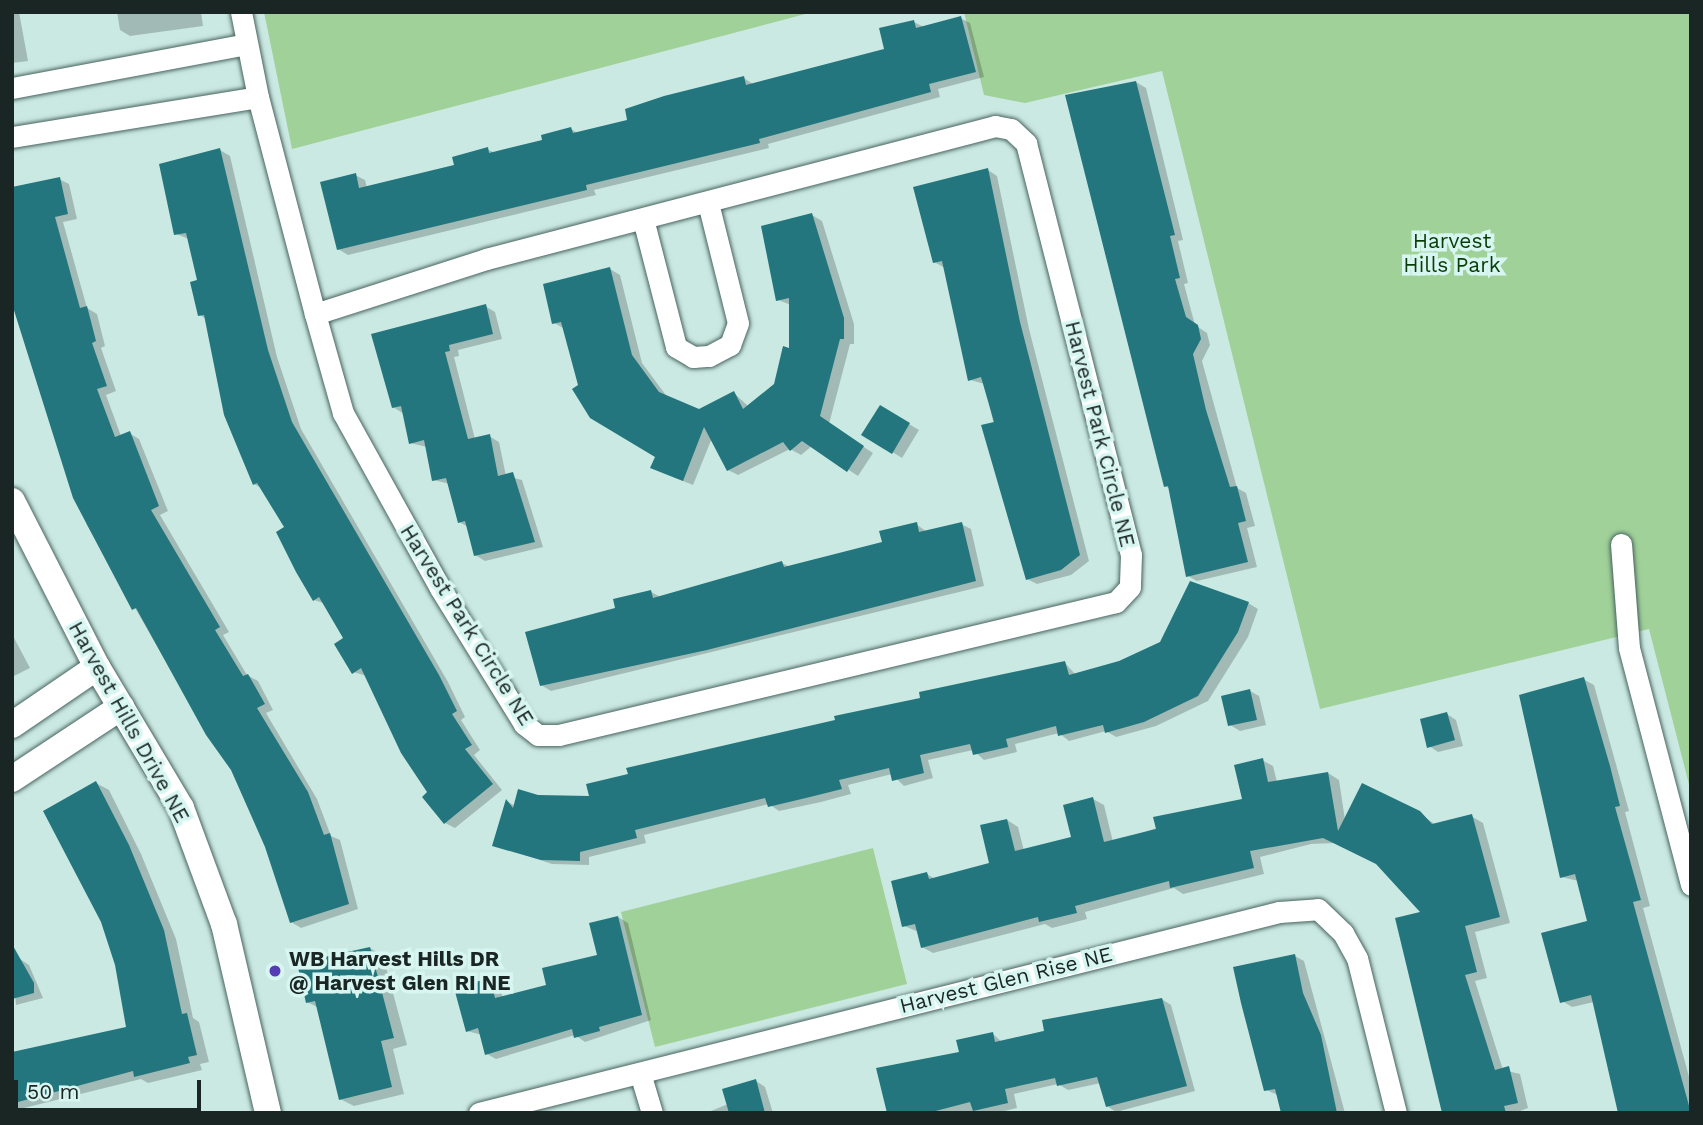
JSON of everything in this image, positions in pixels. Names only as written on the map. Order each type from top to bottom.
[{"type":"street","name":"Harvest Park Circle NE","points":[[241,12],[258,97],[315,314],[343,413],[440,588],[524,724],[538,735],[559,735],[1116,603],[1130,587],[1131,555],[1026,143],[1011,129],[995,126],[486,259],[315,314]]},
{"type":"street","points":[[12,88],[247,44]]},
{"type":"street","points":[[12,137],[258,97]]},
{"type":"street","points":[[643,219],[676,347],[693,357],[709,356],[730,345],[738,323],[708,203]]},
{"type":"street","name":"Harvest Hills Drive NE","points":[[12,501],[97,667],[181,808],[224,924],[268,1113]]},
{"type":"street","points":[[1621,544],[1629,648],[1691,885]]},
{"type":"street","points":[[12,725],[97,667]]},
{"type":"street","points":[[12,779],[121,707]]},
{"type":"street","name":"Harvest Glen Rise NE","points":[[479,1113],[1279,912],[1318,909],[1343,933],[1357,958],[1396,1113]]},
{"type":"street","points":[[640,1073],[652,1113]]},
{"type":"green space","points":[[264,12],[813,12],[292,149]]},
{"type":"green space","name":"Harvest Hills Park","points":[[964,12],[1691,12],[1691,792],[1649,629],[1320,709],[1162,71],[1025,103],[984,95]]},
{"type":"green space","points":[[873,848],[907,984],[655,1047],[621,912]]},
{"type":"building","points":[[961,16],[976,72],[929,84],[931,92],[759,139],[760,143],[586,185],[587,190],[337,250],[320,182],[356,173],[359,188],[454,165],[452,157],[488,147],[489,153],[542,140],[541,135],[571,127],[573,133],[627,120],[625,109],[664,96],[744,76],[746,85],[884,49],[879,28],[914,20],[916,28]]},
{"type":"building","points":[[1136,81],[1175,235],[1170,236],[1180,278],[1175,279],[1186,317],[1198,325],[1201,339],[1193,354],[1206,410],[1230,487],[1237,486],[1246,521],[1238,523],[1248,562],[1186,577],[1168,486],[1164,487],[1065,95]]},
{"type":"building","points":[[220,148],[268,350],[292,422],[439,675],[457,711],[452,714],[472,745],[465,749],[493,784],[444,824],[422,797],[427,792],[401,753],[361,668],[352,674],[334,644],[343,638],[319,597],[313,601],[296,572],[276,532],[284,527],[257,483],[253,485],[224,415],[204,315],[198,316],[190,282],[197,280],[186,233],[174,235],[159,164]]},
{"type":"building","points":[[988,168],[1020,322],[1080,555],[1061,570],[1026,580],[981,425],[994,422],[981,377],[968,381],[942,261],[933,263],[913,187]]},
{"type":"building","points":[[60,177],[68,214],[55,217],[80,308],[87,306],[96,341],[92,343],[107,386],[97,389],[115,437],[130,431],[159,506],[151,510],[220,627],[215,630],[243,676],[248,674],[265,704],[257,708],[308,792],[324,835],[330,833],[349,904],[290,923],[265,847],[231,770],[206,735],[136,608],[132,610],[73,498],[12,304],[12,187]]},
{"type":"building","points":[[812,213],[844,318],[844,339],[840,339],[820,416],[864,446],[847,472],[802,441],[790,451],[783,442],[727,471],[704,427],[683,481],[650,468],[655,457],[590,418],[572,389],[578,385],[561,322],[552,324],[543,284],[610,267],[632,355],[659,392],[699,409],[734,391],[743,409],[774,384],[783,346],[789,348],[789,298],[776,301],[761,226]]},
{"type":"building","points":[[486,304],[493,334],[449,345],[450,351],[445,352],[468,439],[490,434],[498,476],[513,472],[535,542],[474,556],[465,521],[458,523],[446,478],[432,481],[424,440],[409,444],[401,406],[392,408],[371,334]]},
{"type":"building","points":[[880,405],[910,423],[892,454],[861,435]]},
{"type":"building","points":[[917,522],[919,532],[962,522],[976,581],[707,650],[540,686],[525,632],[615,608],[613,599],[651,590],[653,598],[782,561],[784,567],[882,542],[879,531]]},
{"type":"building","points":[[1190,581],[1249,602],[1238,632],[1198,696],[1144,722],[1105,733],[1103,725],[1058,736],[1056,726],[1006,739],[1008,747],[973,755],[970,744],[920,755],[924,773],[892,781],[889,768],[839,780],[842,789],[810,797],[768,807],[765,798],[635,830],[637,838],[580,852],[580,861],[541,860],[492,846],[506,799],[513,808],[518,789],[538,795],[589,796],[586,784],[628,774],[626,768],[835,720],[834,716],[920,698],[919,692],[1065,661],[1069,675],[1119,661],[1160,642]]},
{"type":"building","points":[[1584,677],[1610,766],[1620,806],[1615,807],[1641,900],[1633,902],[1691,1113],[1618,1113],[1591,995],[1560,1003],[1541,933],[1587,921],[1575,874],[1560,878],[1519,695]]},
{"type":"building","points":[[1250,689],[1257,720],[1228,726],[1221,696]]},
{"type":"building","points":[[1447,712],[1455,740],[1427,748],[1420,719]]},
{"type":"building","points":[[1263,758],[1268,782],[1328,772],[1338,831],[1362,783],[1420,811],[1432,824],[1472,814],[1500,917],[1465,926],[1477,972],[1465,975],[1495,1070],[1509,1066],[1518,1103],[1504,1106],[1506,1113],[1442,1113],[1395,918],[1420,912],[1376,864],[1323,838],[1250,851],[1254,868],[1170,888],[1169,881],[1075,906],[1077,913],[1039,922],[1038,917],[921,948],[915,924],[902,927],[891,881],[927,872],[929,879],[989,863],[980,825],[1007,819],[1015,851],[1071,837],[1063,805],[1093,797],[1104,842],[1156,829],[1153,817],[1242,799],[1234,765]]},
{"type":"building","points":[[96,781],[129,845],[164,930],[182,1014],[187,1013],[197,1055],[188,1057],[190,1063],[134,1077],[133,1071],[18,1102],[12,1098],[12,1052],[126,1027],[115,965],[101,922],[43,811]]},
{"type":"building","points":[[618,916],[642,1015],[599,1027],[600,1031],[574,1038],[572,1029],[485,1055],[478,1028],[466,1032],[454,988],[490,978],[495,998],[546,985],[542,968],[597,955],[589,923]]},
{"type":"building","points":[[12,944],[34,983],[34,993],[12,999]]},
{"type":"building","points":[[370,947],[394,1038],[381,1041],[392,1087],[339,1100],[315,1001],[306,1003],[297,963]]},
{"type":"building","points":[[1295,954],[1303,993],[1321,1035],[1337,1113],[1281,1113],[1275,1089],[1264,1091],[1233,967]]},
{"type":"building","points":[[1162,998],[1187,1086],[1106,1107],[1097,1077],[1057,1086],[1055,1078],[1005,1089],[1008,1103],[973,1111],[970,1102],[928,1113],[887,1113],[876,1068],[959,1052],[956,1040],[993,1032],[995,1042],[1044,1031],[1042,1020]]},
{"type":"building","points":[[756,1079],[765,1113],[729,1113],[722,1089]]},
{"type":"place","name":"WB Harvest Hills DR @ Harvest Glen RI NE","points":[[275,971]]}]
